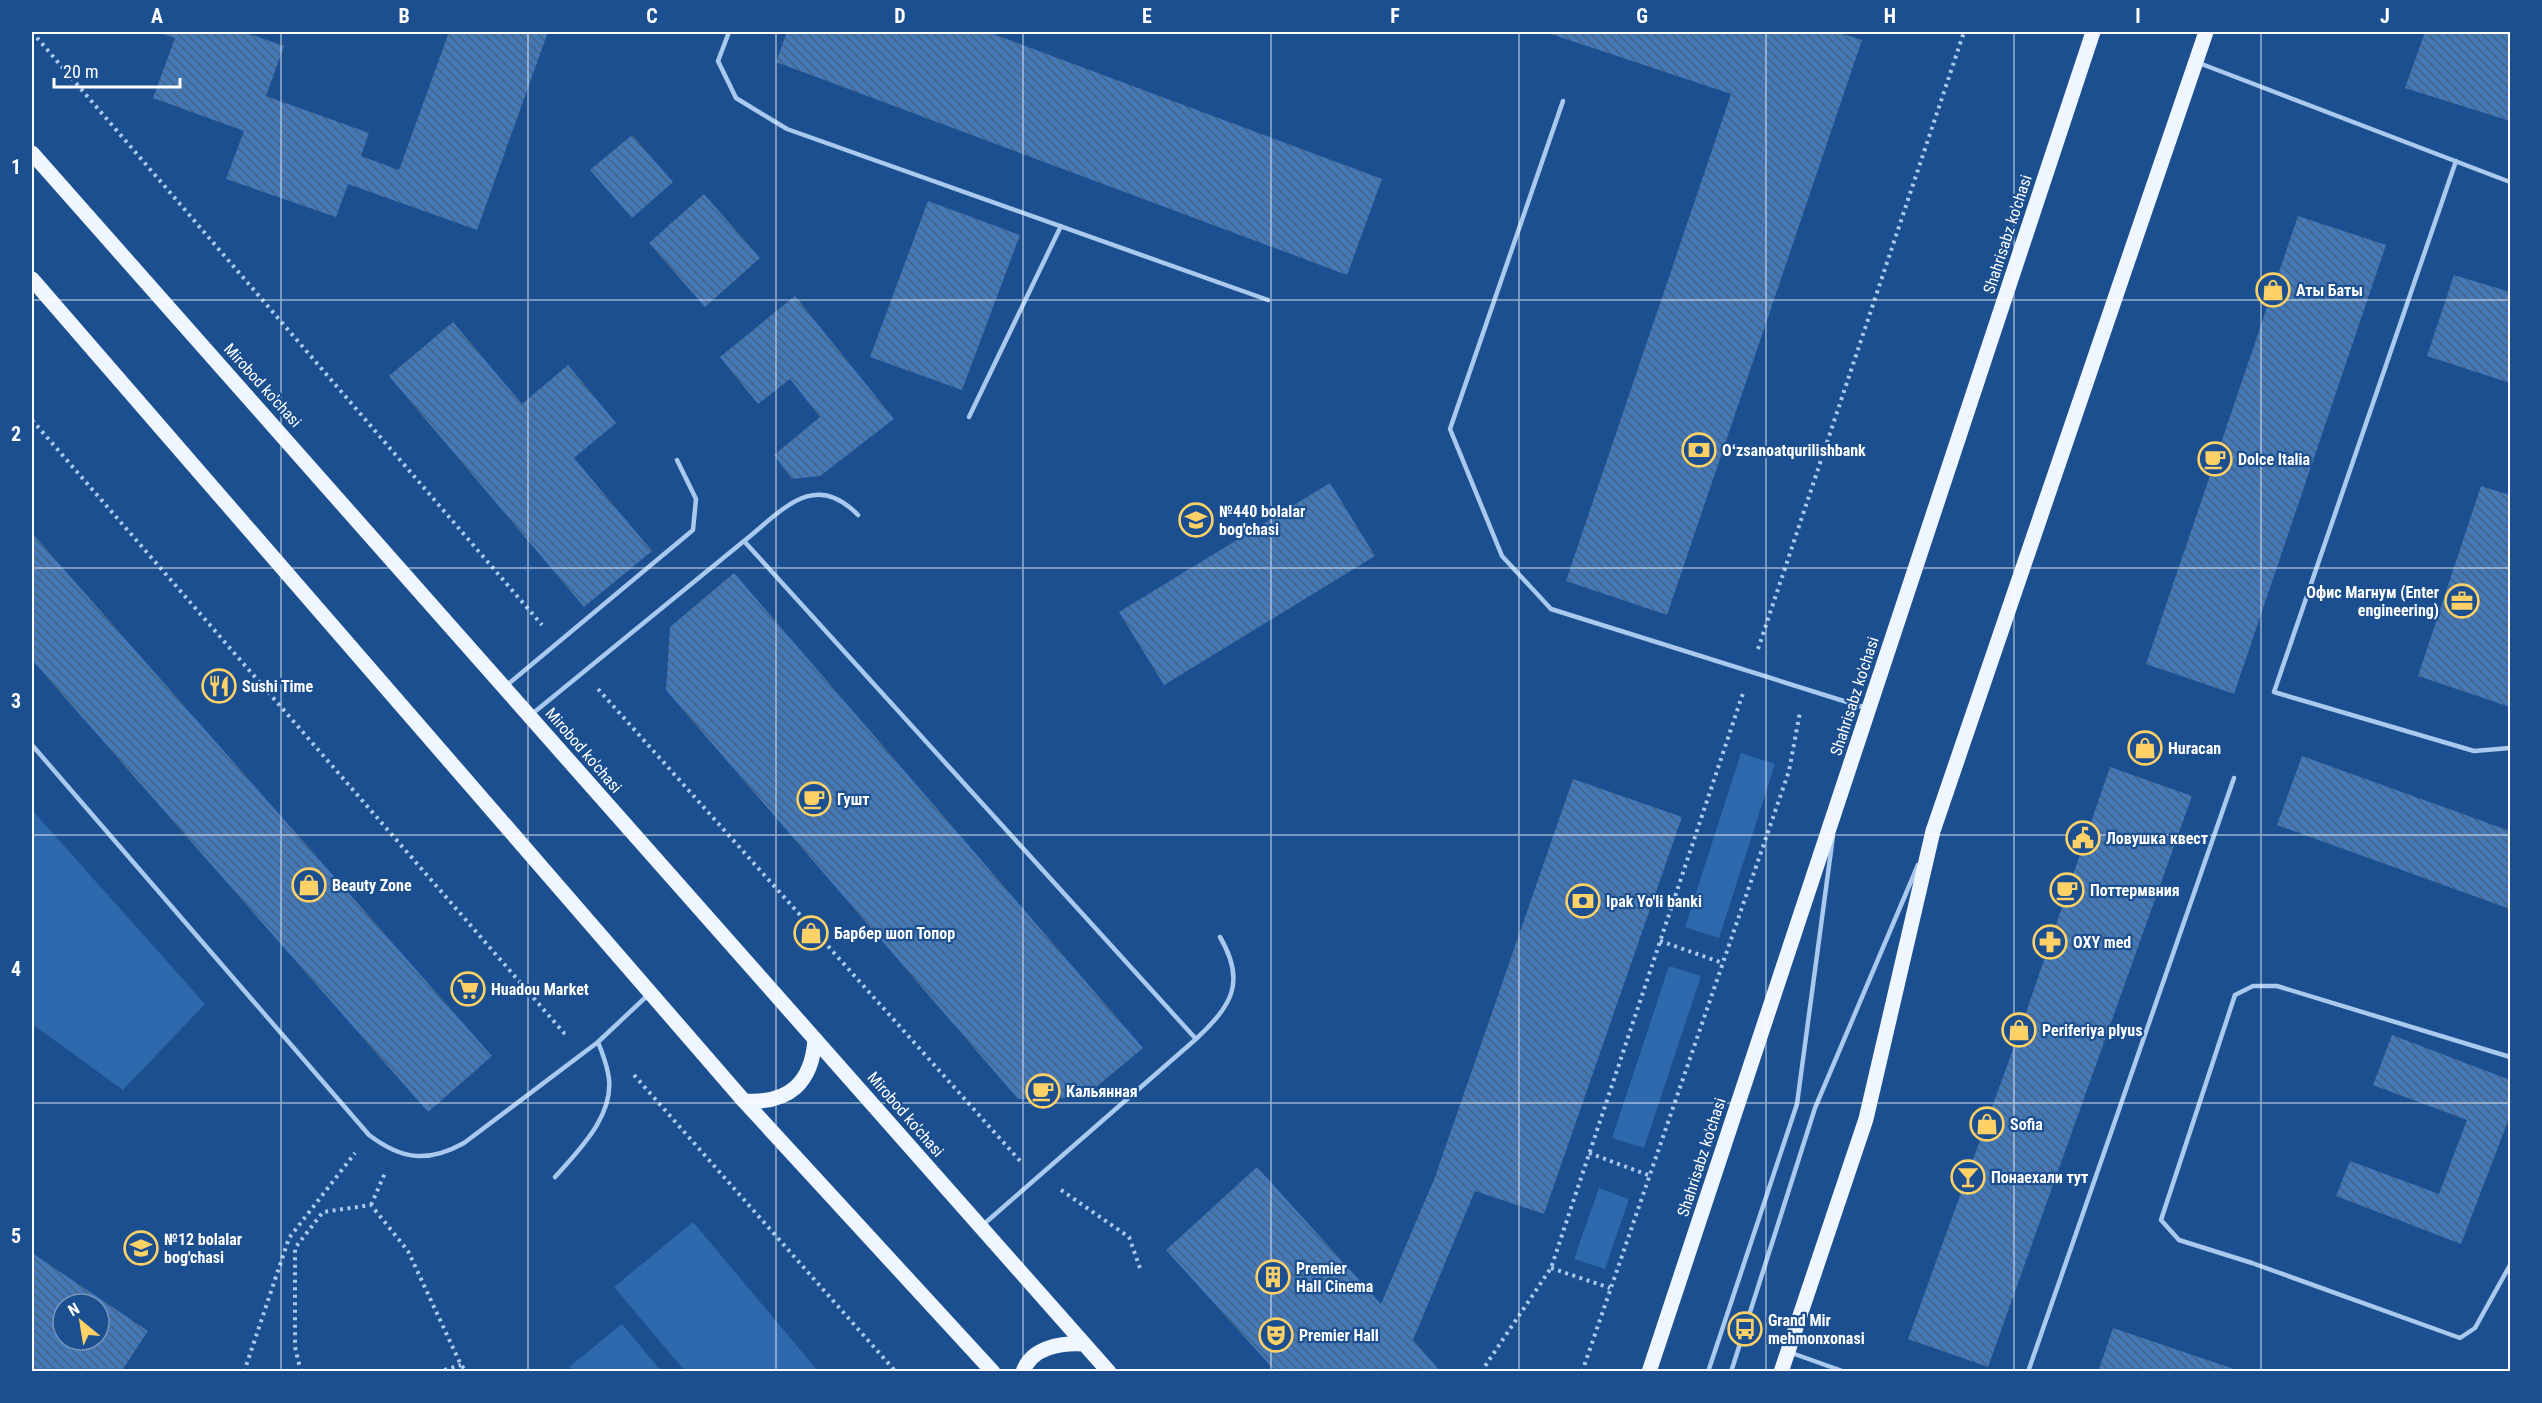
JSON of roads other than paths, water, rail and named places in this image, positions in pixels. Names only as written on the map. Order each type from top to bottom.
[{"type":"main road","name":"Shahrisabz ko'chasi","points":[[1649,1371],[2093,32]]},
{"type":"main road","points":[[1781,1371],[1866,1119],[1933,831],[2206,32]]},
{"type":"main road","name":"Mirobod ko'chasi","points":[[32,153],[1109,1371]]},
{"type":"main road","points":[[32,279],[744,1101],[993,1371]]},
{"type":"main road","points":[[744,1101],[771,1100],[795,1089],[811,1068],[815,1039]]},
{"type":"main road","points":[[1023,1371],[1034,1355],[1044,1349],[1070,1343],[1083,1344]]},
{"type":"lane","points":[[729,32],[718,61],[736,98],[787,129],[1268,300]]},
{"type":"lane","points":[[2196,62],[2511,182]]},
{"type":"lane","points":[[1563,101],[1450,429],[1502,556],[1551,609],[1868,709]]},
{"type":"lane","points":[[2456,161],[2274,692],[2474,752],[2511,748]]},
{"type":"lane","points":[[969,417],[1061,226]]},
{"type":"lane","points":[[505,686],[693,530],[696,499],[677,460]]},
{"type":"lane","points":[[530,715],[795,500],[811,494],[830,495],[838,498],[858,514]]},
{"type":"lane","points":[[744,541],[1196,1039]]},
{"type":"lane","points":[[32,745],[369,1135],[395,1151],[426,1158],[452,1149],[475,1135],[598,1042],[650,993]]},
{"type":"lane","points":[[2028,1371],[2234,778]]},
{"type":"lane","points":[[1708,1371],[1797,1104],[1839,798]]},
{"type":"lane","points":[[1731,1371],[1815,1108],[1933,831]]},
{"type":"lane","points":[[981,1227],[1196,1039],[1225,1009],[1232,988],[1232,967],[1220,937]]},
{"type":"lane","points":[[2511,1057],[2277,986],[2253,986],[2235,995],[2161,1220],[2179,1240],[2252,1263],[2460,1338],[2475,1328],[2511,1265]]},
{"type":"lane","points":[[555,1177],[585,1145],[607,1105],[609,1075],[598,1042]]},
{"type":"lane","points":[[1787,1351],[1845,1371]]},
{"type":"place","name":"Аты Баты","points":[[2273,290]]},
{"type":"place","name":"Oʻzsanoatqurilishbank","points":[[1699,450]]},
{"type":"place","name":"Dolce Italia","points":[[2215,459]]},
{"type":"place","name":"№440 bolalar bog'chasi","points":[[1196,520]]},
{"type":"place","name":"Офис Магнум (Enter engineering)","points":[[2462,601]]},
{"type":"place","name":"Sushi Time","points":[[219,686]]},
{"type":"place","name":"Huracan","points":[[2145,748]]},
{"type":"place","name":"Гушт","points":[[814,799]]},
{"type":"place","name":"Ловушка квест","points":[[2083,838]]},
{"type":"place","name":"Beauty Zone","points":[[309,885]]},
{"type":"place","name":"Поттермвния","points":[[2067,890]]},
{"type":"place","name":"Ipak Yo'li banki","points":[[1583,901]]},
{"type":"place","name":"Барбер шоп Топор","points":[[811,933]]},
{"type":"place","name":"OXY med","points":[[2050,942]]},
{"type":"place","name":"Huadou Market","points":[[468,989]]},
{"type":"place","name":"Periferiya plyus","points":[[2019,1030]]},
{"type":"place","name":"Кальянная","points":[[1043,1091]]},
{"type":"place","name":"Sofia","points":[[1987,1124]]},
{"type":"place","name":"Понаехали тут","points":[[1968,1177]]},
{"type":"place","name":"№12 bolalar bog'chasi","points":[[141,1248]]},
{"type":"place","name":"Premier Hall Cinema","points":[[1273,1277]]},
{"type":"place","name":"Grand Mir mehmonxonasi","points":[[1745,1329]]},
{"type":"place","name":"Premier Hall","points":[[1276,1335]]}]
